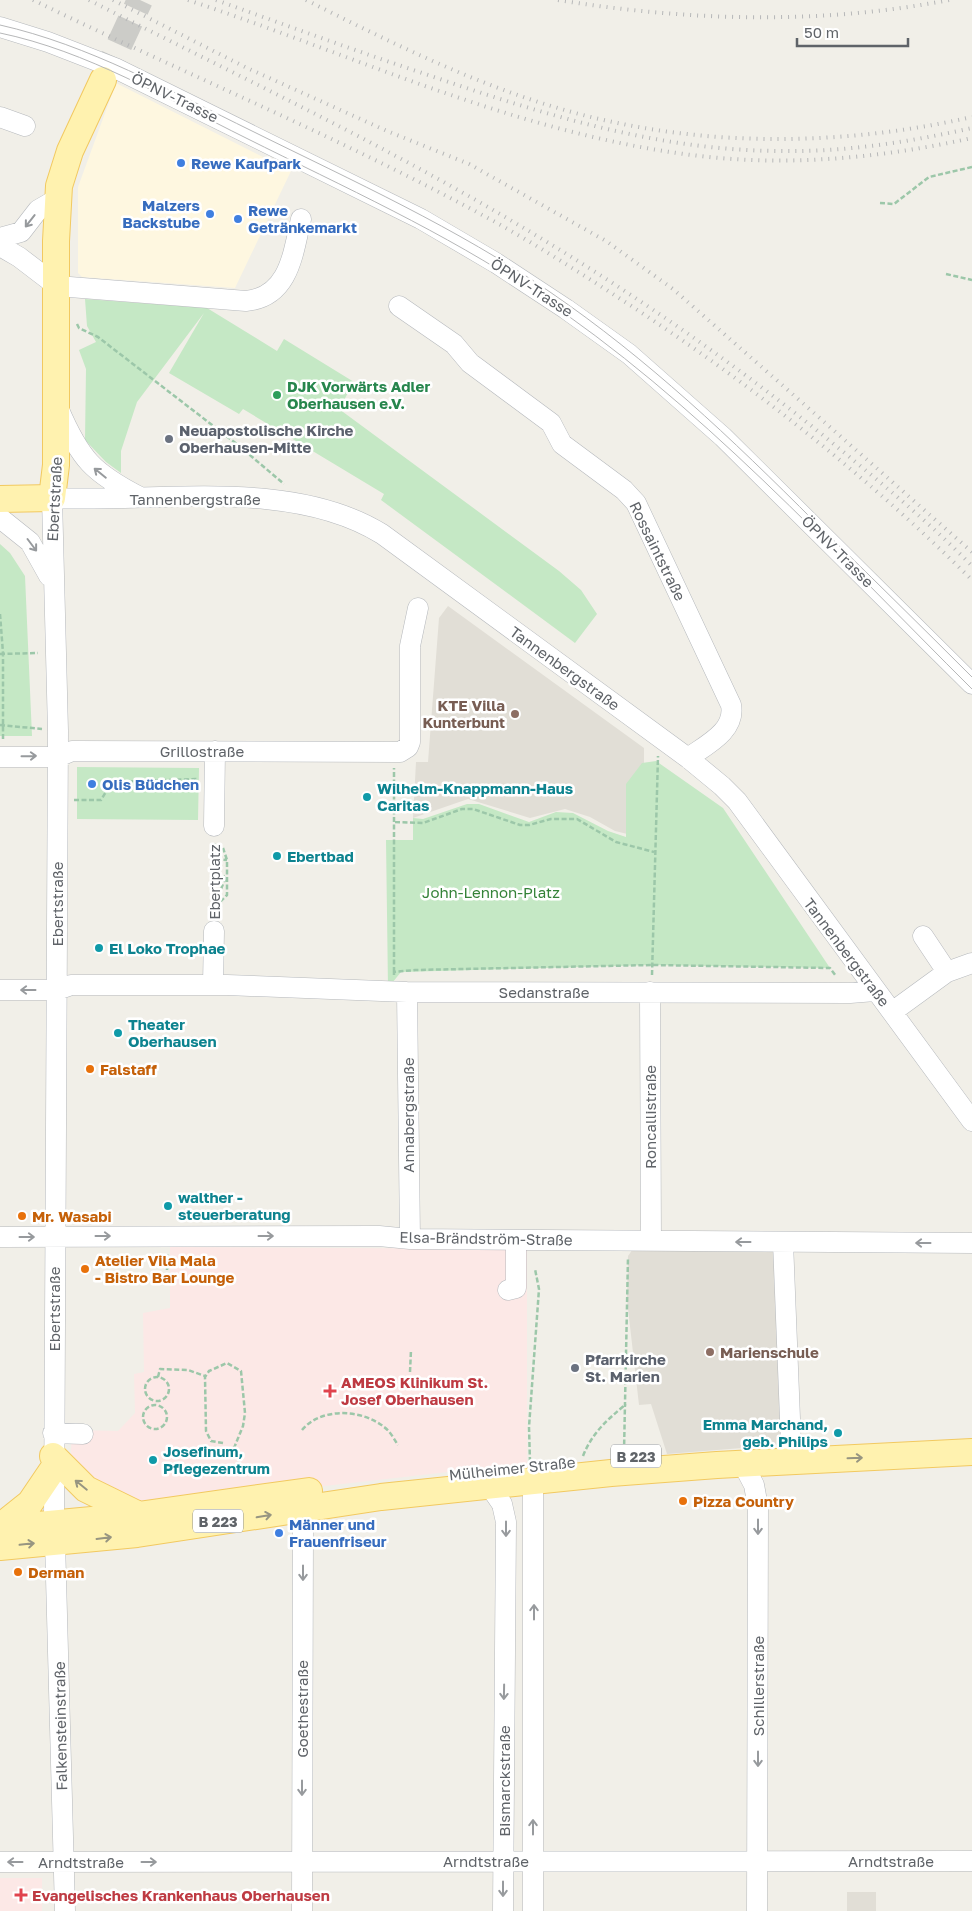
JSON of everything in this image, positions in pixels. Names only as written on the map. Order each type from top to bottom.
[{"type":"main road","name":"Ebertstraße","points":[[52,498],[56,464],[57,405],[57,199],[65,164],[103,80]]},
{"type":"main road","name":"Tannenbergstraße","points":[[0,499],[52,498]]},
{"type":"main road","name":"Mülheimer Straße","points":[[0,1528],[54,1532],[137,1534],[202,1522],[238,1520],[372,1498],[489,1485],[580,1461],[791,1444],[972,1434]]},
{"type":"main road","points":[[0,1528],[35,1498],[53,1452],[86,1489],[140,1515]]},
{"type":"main road","name":"Mülheimer Straße","points":[[0,1547],[85,1522],[233,1500],[532,1473],[972,1452]]},
{"type":"street","name":"ÖPNV-Trasse","points":[[0,27],[48,42],[115,68],[421,219],[496,263],[566,309],[629,354],[723,437],[972,684]]},
{"type":"street","points":[[0,117],[25,126]]},
{"type":"street","points":[[0,238],[20,232],[38,210],[57,199]]},
{"type":"street","points":[[0,246],[19,257],[57,286],[246,301],[257,300],[273,293],[279,286],[291,261],[301,219]]},
{"type":"street","name":"Rossaintstraße","points":[[399,306],[454,344],[470,363],[551,423],[562,444],[624,490],[636,503],[731,705],[731,714],[727,728],[688,758]]},
{"type":"street","points":[[57,405],[71,439],[90,465],[115,484],[142,498]]},
{"type":"street","name":"Tannenbergstraße","points":[[52,498],[112,500],[142,498],[268,499],[308,504],[359,522],[382,534],[688,758],[722,786],[737,801],[972,1121]]},
{"type":"street","name":"Ebertstraße","points":[[52,498],[52,582],[57,654],[58,799],[64,987],[54,1237],[54,1532]]},
{"type":"street","points":[[0,518],[30,542],[52,582]]},
{"type":"street","points":[[400,752],[410,742],[410,646],[418,608]]},
{"type":"street","name":"Grillostraße","points":[[1,757],[58,757],[72,751],[400,752]]},
{"type":"street","name":"Ebertplatz","points":[[214,826],[215,751]]},
{"type":"street","name":"Ebertplatz","points":[[213,985],[206,954],[214,931]]},
{"type":"street","points":[[923,936],[947,972]]},
{"type":"street","points":[[892,1012],[947,972],[972,963]]},
{"type":"street","name":"Sedanstraße","points":[[64,987],[213,985],[400,992],[850,993],[875,991]]},
{"type":"street","points":[[0,990],[64,987]]},
{"type":"street","name":"Annabergstraße","points":[[400,992],[410,1239]]},
{"type":"street","name":"Roncallistraße","points":[[650,992],[650,1241]]},
{"type":"street","name":"Elsa-Brändström-Straße","points":[[0,1237],[379,1236],[410,1239],[640,1239],[650,1241],[972,1243]]},
{"type":"street","points":[[508,1290],[516,1288],[516,1240]]},
{"type":"street","points":[[783,1242],[791,1444]]},
{"type":"street","points":[[53,1452],[82,1434]]},
{"type":"street","name":"Schillerstraße","points":[[743,1464],[754,1485],[758,1506],[757,1911]]},
{"type":"street","name":"Bismarckstraße","points":[[532,1473],[534,1652],[533,1911]]},
{"type":"street","name":"Bismarckstraße","points":[[489,1485],[502,1504],[505,1515],[503,1911]]},
{"type":"street","name":"Goethestraße","points":[[291,1511],[303,1529],[302,1911]]},
{"type":"street","name":"Falkensteinstraße","points":[[54,1532],[65,1862],[64,1911]]},
{"type":"street","points":[[505,1652],[534,1652]]},
{"type":"street","name":"Arndtstraße","points":[[0,1862],[972,1861]]},
{"type":"path","points":[[880,203],[894,204],[929,177],[972,167]]},
{"type":"path","points":[[946,274],[972,280]]},
{"type":"path","points":[[75,320],[79,328],[98,337],[223,433],[308,504]]},
{"type":"path","points":[[0,614],[2,653],[1,757]]},
{"type":"path","points":[[2,653],[57,654]]},
{"type":"path","points":[[1,725],[58,731]]},
{"type":"path","points":[[650,992],[653,965],[656,761],[663,741]]},
{"type":"path","points":[[400,752],[394,822],[394,972],[400,992]]},
{"type":"path","points":[[58,799],[101,800],[112,782],[214,779]]},
{"type":"path","points":[[394,822],[422,823],[462,809],[473,808],[520,825],[551,820],[577,819],[616,842],[654,852]]},
{"type":"path","name":"Ebertplatz","points":[[214,826],[214,931]]},
{"type":"path","points":[[214,908],[227,895],[227,860],[223,848]]},
{"type":"path","points":[[216,859],[227,860]]},
{"type":"path","points":[[217,879],[227,876]]},
{"type":"path","points":[[220,889],[227,876]]},
{"type":"path","points":[[394,972],[653,965],[830,968],[850,993]]},
{"type":"path","points":[[624,1457],[628,1256]]},
{"type":"path","points":[[532,1473],[529,1427],[539,1289],[535,1270]]},
{"type":"path","points":[[410,1372],[411,1350]]},
{"type":"path","points":[[223,1443],[211,1441],[206,1431],[205,1377],[208,1371],[226,1363],[241,1371],[245,1413],[243,1426],[232,1453]]},
{"type":"path","points":[[158,1376],[160,1369],[188,1370],[205,1377]]},
{"type":"path","points":[[156,1403],[148,1396],[145,1388],[150,1379],[158,1376],[167,1381],[170,1390],[165,1398],[156,1403],[148,1407],[143,1416],[146,1424],[154,1429],[163,1426],[167,1418],[165,1409],[156,1403]]},
{"type":"path","points":[[580,1461],[589,1441],[599,1427],[626,1404]]},
{"type":"path","points":[[302,1430],[313,1420],[324,1416],[351,1413],[368,1417],[384,1427],[398,1445]]},
{"type":"shaded area","points":[[116,83],[291,171],[235,288],[82,277],[78,273],[78,187]]},
{"type":"shaded area","name":"KTE Villa Kunterbunt","points":[[448,606],[644,748],[644,838],[615,831],[590,817],[565,809],[530,818],[468,799],[413,818],[416,762],[428,762],[439,618]]},
{"type":"shaded area","name":"Marienschule","points":[[640,1239],[783,1242],[791,1444],[667,1454],[651,1404],[639,1405],[627,1300],[628,1256]]},
{"type":"shaded area","name":"AMEOS Klinikum St. Josef Oberhausen","points":[[170,1247],[527,1249],[527,1463],[139,1507],[70,1472],[72,1430],[118,1431],[135,1413],[134,1374],[144,1372],[143,1313],[170,1308]]},
{"type":"shaded area","name":"Evangelisches Krankenhaus Oberhausen","points":[[0,1878],[42,1878],[42,1911],[0,1911]]},
{"type":"shaded area","points":[[847,1892],[876,1892],[876,1911],[847,1911]]},
{"type":"green space","points":[[85,299],[207,308],[277,351],[284,339],[354,382],[339,409],[559,571],[581,590],[597,614],[575,643],[381,500],[384,494],[243,409],[239,414],[169,373],[204,313],[137,402],[121,451],[121,473],[106,462],[85,440],[86,369],[79,350],[96,342],[87,326]]},
{"type":"green space","points":[[0,544],[10,553],[25,576],[32,736],[0,736]]},
{"type":"green space","name":"John-Lennon-Platz","points":[[656,761],[723,808],[830,968],[653,965],[401,972],[388,988],[386,840],[413,840],[413,818],[423,819],[467,804],[479,804],[529,822],[556,812],[573,813],[608,831],[626,837],[626,784],[642,763]]},
{"type":"green space","points":[[77,767],[199,768],[198,820],[77,819]]},
{"type":"tunnel","points":[[103,80],[140,0]]},
{"type":"tram line","points":[[0,25],[65,44],[160,85],[404,206],[478,247],[550,292],[655,372],[721,430],[972,677]]},
{"type":"tram line","points":[[0,33],[64,52],[156,92],[429,230],[535,293],[653,381],[709,430],[816,532],[972,689]]},
{"type":"railway","points":[[33,0],[318,132],[486,217],[546,252],[654,321],[750,389],[842,462],[930,539],[972,580]]},
{"type":"railway","points":[[89,0],[292,102],[444,182],[539,237],[628,293],[715,353],[800,417],[908,507],[972,566]]},
{"type":"railway","points":[[113,0],[245,67],[387,131],[469,164],[606,241],[673,289],[972,552]]},
{"type":"railway","points":[[188,0],[444,93],[509,114],[641,147],[742,160],[808,160],[874,155],[972,138]]},
{"type":"railway","points":[[216,0],[377,58],[517,104],[560,117],[647,138],[737,149],[806,151],[877,145],[925,138],[972,128]]},
{"type":"railway","points":[[306,0],[457,72],[519,96],[603,120],[655,130],[761,139],[814,138],[920,127],[972,117]]},
{"type":"railway","points":[[558,0],[656,12],[754,17],[852,14],[949,0]]},
{"type":"place","name":"Rewe Kaufpark","points":[[181,163]]},
{"type":"place","name":"Malzers Backstube","points":[[210,214]]},
{"type":"place","name":"Rewe Getränkemarkt","points":[[238,219]]},
{"type":"place","name":"DJK Vorwärts Adler Oberhausen e.V.","points":[[277,395]]},
{"type":"place","name":"Neuapostolische Kirche Oberhausen-Mitte","points":[[169,439]]},
{"type":"place","name":"KTE Villa Kunterbunt","points":[[515,714]]},
{"type":"place","name":"Olis Büdchen","points":[[92,784]]},
{"type":"place","name":"Wilhelm-Knappmann-Haus Caritas","points":[[367,797]]},
{"type":"place","name":"Ebertbad","points":[[277,856]]},
{"type":"place","name":"El Loko Trophae","points":[[99,948]]},
{"type":"place","name":"Theater Oberhausen","points":[[118,1033]]},
{"type":"place","name":"Falstaff","points":[[90,1069]]},
{"type":"place","name":"walther - steuerberatung","points":[[168,1206]]},
{"type":"place","name":"Mr. Wasabi","points":[[22,1216]]},
{"type":"place","name":"Atelier Vila Mala - Bistro Bar Lounge","points":[[85,1269]]},
{"type":"place","name":"Marienschule","points":[[710,1352]]},
{"type":"place","name":"Pfarrkirche St. Marien","points":[[575,1368]]},
{"type":"place","name":"AMEOS Klinikum St. Josef Oberhausen","points":[[330,1391]]},
{"type":"place","name":"Emma Marchand, geb. Philips","points":[[838,1433]]},
{"type":"place","name":"Josefinum, Pflegezentrum","points":[[153,1460]]},
{"type":"place","name":"Pizza Country","points":[[683,1501]]},
{"type":"place","name":"Männer und Frauenfriseur","points":[[279,1533]]},
{"type":"place","name":"Derman","points":[[18,1572]]},
{"type":"place","name":"Evangelisches Krankenhaus Oberhausen","points":[[21,1895]]}]
